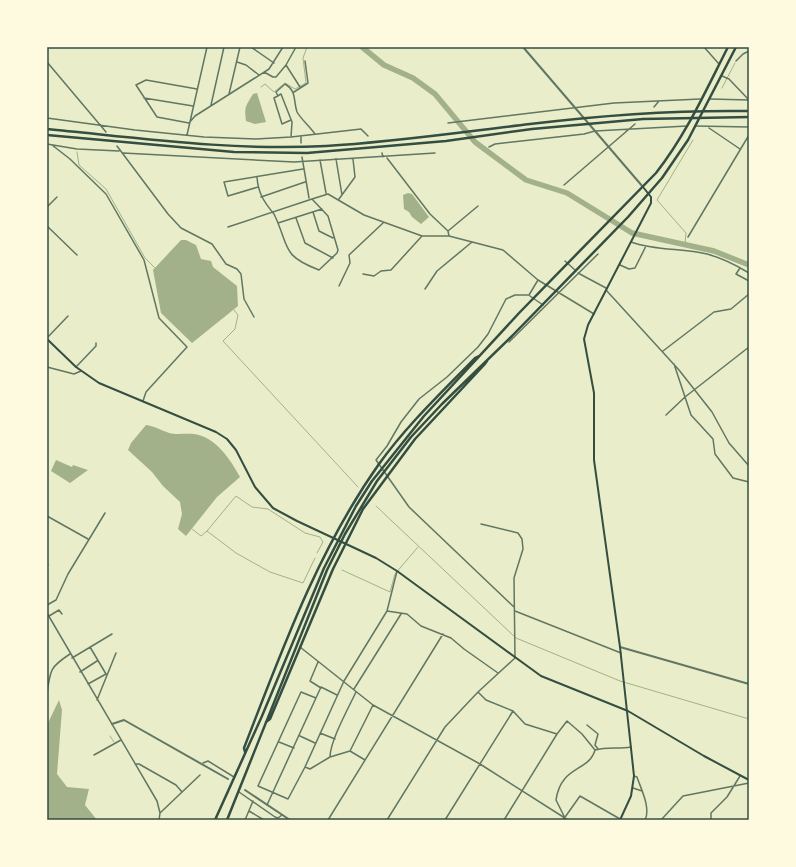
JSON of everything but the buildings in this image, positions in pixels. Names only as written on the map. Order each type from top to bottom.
[{"type":"highway","points":[[216,820],[335,544],[372,481],[406,437],[444,395],[520,312],[618,210],[643,187],[666,159],[687,126],[728,47]]},
{"type":"highway","points":[[227,820],[318,592],[345,534],[377,481],[411,438],[442,404],[528,319],[628,217],[648,194],[675,161],[710,99],[736,47]]},
{"type":"highway","points":[[47,129],[194,144],[265,147],[362,143],[596,117],[711,111],[749,111]]},
{"type":"highway","points":[[47,135],[195,150],[282,154],[340,151],[446,141],[600,123],[708,116],[749,117]]},
{"type":"highway","points":[[245,752],[244,748],[313,581],[352,506],[379,465],[402,435],[475,358],[480,356]]},
{"type":"highway","points":[[266,722],[270,719],[345,544],[364,509],[386,476],[415,439],[484,365],[488,358]]},
{"type":"main road","points":[[620,820],[632,788],[634,776],[621,653],[594,460],[594,393],[584,339],[594,314],[652,201],[643,187]]},
{"type":"main road","points":[[47,339],[76,367],[109,389],[204,427],[227,439],[236,450],[255,488],[264,500],[285,515],[376,558],[397,571],[514,658],[550,681],[628,711],[749,780]]},
{"type":"street","points":[[187,135],[207,47]]},
{"type":"street","points":[[211,105],[224,47]]},
{"type":"street","points":[[229,94],[240,47]]},
{"type":"street","points":[[251,47],[274,63]]},
{"type":"street","points":[[189,123],[195,116],[211,105],[264,72],[274,63],[282,47]]},
{"type":"street","points":[[264,72],[273,78],[276,77],[286,65],[296,47]]},
{"type":"street","points":[[523,47],[643,187]]},
{"type":"street","points":[[704,47],[719,64]]},
{"type":"street","points":[[736,61],[743,54],[749,53]]},
{"type":"street","points":[[294,92],[307,84],[309,81],[305,60]]},
{"type":"street","points":[[47,62],[101,124],[106,132]]},
{"type":"street","points":[[237,62],[246,65],[259,75]]},
{"type":"street","points":[[286,65],[301,87]]},
{"type":"street","points":[[722,76],[733,83],[749,100]]},
{"type":"street","points":[[189,123],[157,117],[136,85],[146,80],[197,89]]},
{"type":"street","points":[[278,96],[276,92],[285,84],[294,92],[298,112],[316,135]]},
{"type":"street","points":[[291,120],[282,124],[274,98],[281,94],[291,120],[291,137]]},
{"type":"street","points":[[144,98],[193,106]]},
{"type":"street","points":[[448,123],[614,103],[700,99]]},
{"type":"street","points":[[710,99],[749,100]]},
{"type":"street","points":[[654,107],[659,101]]},
{"type":"street","points":[[47,118],[101,124],[135,130],[256,139],[316,135],[361,129],[368,136]]},
{"type":"street","points":[[564,185],[630,130],[635,124]]},
{"type":"street","points":[[489,147],[495,144],[584,134],[595,131],[687,126]]},
{"type":"street","points":[[695,126],[749,127]]},
{"type":"street","points":[[708,127],[740,149]]},
{"type":"street","points":[[688,237],[749,135]]},
{"type":"street","points":[[301,136],[301,143]]},
{"type":"street","points":[[47,144],[76,149],[119,150]]},
{"type":"street","points":[[52,145],[70,159],[106,194],[144,260],[159,318],[187,347],[146,392],[142,402]]},
{"type":"street","points":[[117,146],[168,214],[181,228],[212,244],[226,264],[237,269],[243,280],[244,299],[254,317]]},
{"type":"street","points":[[123,153],[256,161],[336,160],[435,153]]},
{"type":"street","points":[[382,153],[383,157]]},
{"type":"street","points":[[302,157],[309,199]]},
{"type":"street","points":[[387,157],[430,214],[448,232],[449,236]]},
{"type":"street","points":[[339,199],[355,177],[354,159]]},
{"type":"street","points":[[320,160],[326,193]]},
{"type":"street","points":[[336,160],[342,195]]},
{"type":"street","points":[[258,187],[228,196],[224,184],[227,181],[303,169]]},
{"type":"street","points":[[257,177],[261,197],[278,223],[287,249],[294,258],[319,270],[338,252],[328,216],[312,199]]},
{"type":"street","points":[[261,197],[305,182]]},
{"type":"street","points":[[228,227],[326,193],[339,199],[364,215],[422,236],[449,236],[503,250],[538,280],[594,314]]},
{"type":"street","points":[[47,207],[57,197]]},
{"type":"street","points":[[448,232],[478,206]]},
{"type":"street","points":[[278,223],[323,209]]},
{"type":"street","points":[[312,212],[319,231],[334,238]]},
{"type":"street","points":[[296,218],[305,243],[333,258]]},
{"type":"street","points":[[339,286],[350,262],[350,255],[384,223]]},
{"type":"street","points":[[47,226],[77,255]]},
{"type":"street","points":[[363,274],[374,276],[381,271],[393,268],[422,236]]},
{"type":"street","points":[[631,241],[646,246],[707,254],[728,261],[749,273]]},
{"type":"street","points":[[425,289],[437,271],[472,242]]},
{"type":"street","points":[[620,265],[629,269],[635,268],[646,246]]},
{"type":"street","points":[[508,342],[598,254]]},
{"type":"street","points":[[565,261],[578,273],[607,289],[663,351],[712,412],[729,443],[749,466]]},
{"type":"street","points":[[740,268],[736,274],[749,281]]},
{"type":"street","points":[[529,295],[538,280]]},
{"type":"street","points":[[663,351],[714,312],[731,309],[749,294]]},
{"type":"street","points":[[514,607],[409,507],[376,460],[419,399],[447,377],[478,347],[488,334],[506,299],[515,295],[529,295],[544,307]]},
{"type":"street","points":[[47,339],[68,316]]},
{"type":"street","points":[[76,367],[96,346],[96,343]]},
{"type":"street","points":[[666,415],[685,397],[749,347]]},
{"type":"street","points":[[674,364],[693,418],[714,441],[713,451],[717,459],[726,467],[733,478],[749,482]]},
{"type":"street","points":[[47,366],[74,374],[81,371]]},
{"type":"street","points":[[47,606],[56,600],[68,574],[104,513]]},
{"type":"street","points":[[47,516],[88,539]]},
{"type":"street","points":[[387,820],[445,727],[478,692],[514,658],[514,578],[524,549],[522,539],[518,533],[481,524]]},
{"type":"street","points":[[316,698],[301,692],[258,786],[288,799],[344,681],[386,611],[397,571]]},
{"type":"street","points":[[49,616],[60,610],[62,614]]},
{"type":"street","points":[[514,610],[621,653]]},
{"type":"street","points":[[386,611],[407,614],[421,626],[444,634],[498,673]]},
{"type":"street","points":[[47,613],[80,672],[157,801],[160,813],[159,820]]},
{"type":"street","points":[[354,689],[401,614]]},
{"type":"street","points":[[72,658],[112,634]]},
{"type":"street","points":[[328,820],[444,634]]},
{"type":"street","points":[[90,647],[107,674]]},
{"type":"street","points":[[300,647],[373,705],[480,764],[565,817]]},
{"type":"street","points":[[620,647],[749,684]]},
{"type":"street","points":[[97,700],[116,653]]},
{"type":"street","points":[[47,694],[51,669],[54,664],[70,654]]},
{"type":"street","points":[[80,672],[98,661]]},
{"type":"street","points":[[318,661],[310,681],[337,695]]},
{"type":"street","points":[[88,684],[107,674]]},
{"type":"street","points":[[267,804],[300,736],[321,688]]},
{"type":"street","points":[[330,756],[335,739],[357,692]]},
{"type":"street","points":[[478,692],[486,700],[513,711],[525,724],[557,734]]},
{"type":"street","points":[[350,751],[373,705]]},
{"type":"street","points":[[445,820],[513,711]]},
{"type":"street","points":[[112,724],[124,720],[203,763],[228,779]]},
{"type":"street","points":[[504,820],[557,734],[567,721],[597,750]]},
{"type":"street","points":[[587,725],[598,734],[595,745],[597,750]]},
{"type":"street","points":[[320,733],[335,739]]},
{"type":"street","points":[[300,736],[315,743]]},
{"type":"street","points":[[94,755],[121,740]]},
{"type":"street","points":[[279,742],[294,748]]},
{"type":"street","points":[[568,820],[558,807],[557,796],[566,776],[590,761],[597,750],[606,747],[631,747]]},
{"type":"street","points":[[304,767],[310,769],[330,756],[350,751],[365,760]]},
{"type":"street","points":[[203,763],[208,761],[234,777]]},
{"type":"street","points":[[135,764],[139,764],[176,785],[182,792]]},
{"type":"street","points":[[160,813],[200,775]]},
{"type":"street","points":[[634,776],[637,777],[642,791],[647,813],[645,820]]},
{"type":"street","points":[[711,820],[711,814],[727,797],[740,776]]},
{"type":"street","points":[[661,820],[664,819],[683,796],[749,783]]},
{"type":"street","points":[[632,788],[642,791]]},
{"type":"street","points":[[245,790],[290,820]]},
{"type":"street","points":[[238,792],[275,817],[278,818],[282,815]]},
{"type":"street","points":[[563,820],[580,796],[620,820]]},
{"type":"street","points":[[245,820],[253,801]]},
{"type":"street","points":[[249,811],[264,820]]},
{"type":"shaded area","points":[[257,93],[266,122],[255,124],[246,121],[245,109],[253,94]]},
{"type":"shaded area","points":[[408,193],[412,194],[429,217],[421,224],[404,209],[403,195]]},
{"type":"shaded area","points":[[181,240],[186,240],[196,245],[201,259],[211,261],[213,267],[237,286],[238,306],[192,343],[161,313],[153,270]]},
{"type":"shaded area","points":[[146,425],[169,433],[194,434],[209,439],[227,456],[240,477],[217,497],[186,536],[178,529],[182,514],[180,502],[163,486],[152,472],[128,450],[131,443]]},
{"type":"shaded area","points":[[56,460],[72,467],[73,465],[88,470],[70,483],[51,471]]},
{"type":"shaded area","points":[[59,700],[62,710],[57,774],[67,787],[89,789],[85,805],[97,820],[47,820],[47,725]]},
{"type":"waterway","points":[[261,87],[265,84],[274,92],[285,83],[295,89],[306,83],[303,58],[307,47]]},
{"type":"waterway","points":[[362,47],[384,65],[413,78],[435,94],[475,142],[526,180],[567,193],[632,233],[714,251],[749,265]]},
{"type":"waterway","points":[[722,88],[735,63]]},
{"type":"waterway","points":[[685,244],[686,233],[657,200],[693,140]]},
{"type":"waterway","points":[[77,152],[79,165],[106,189],[145,258],[155,268]]},
{"type":"waterway","points":[[234,310],[238,315],[235,329],[223,341],[358,487]]},
{"type":"waterway","points":[[207,531],[236,496],[252,507],[268,509],[305,533],[320,537],[323,542],[317,553]]},
{"type":"waterway","points":[[376,506],[516,638],[620,681],[749,719]]},
{"type":"waterway","points":[[192,529],[201,536],[207,531],[236,553],[270,572],[303,583],[315,558]]},
{"type":"waterway","points":[[342,570],[390,592],[395,574],[418,547]]},
{"type":"waterway","points":[[110,736],[114,742]]}]
